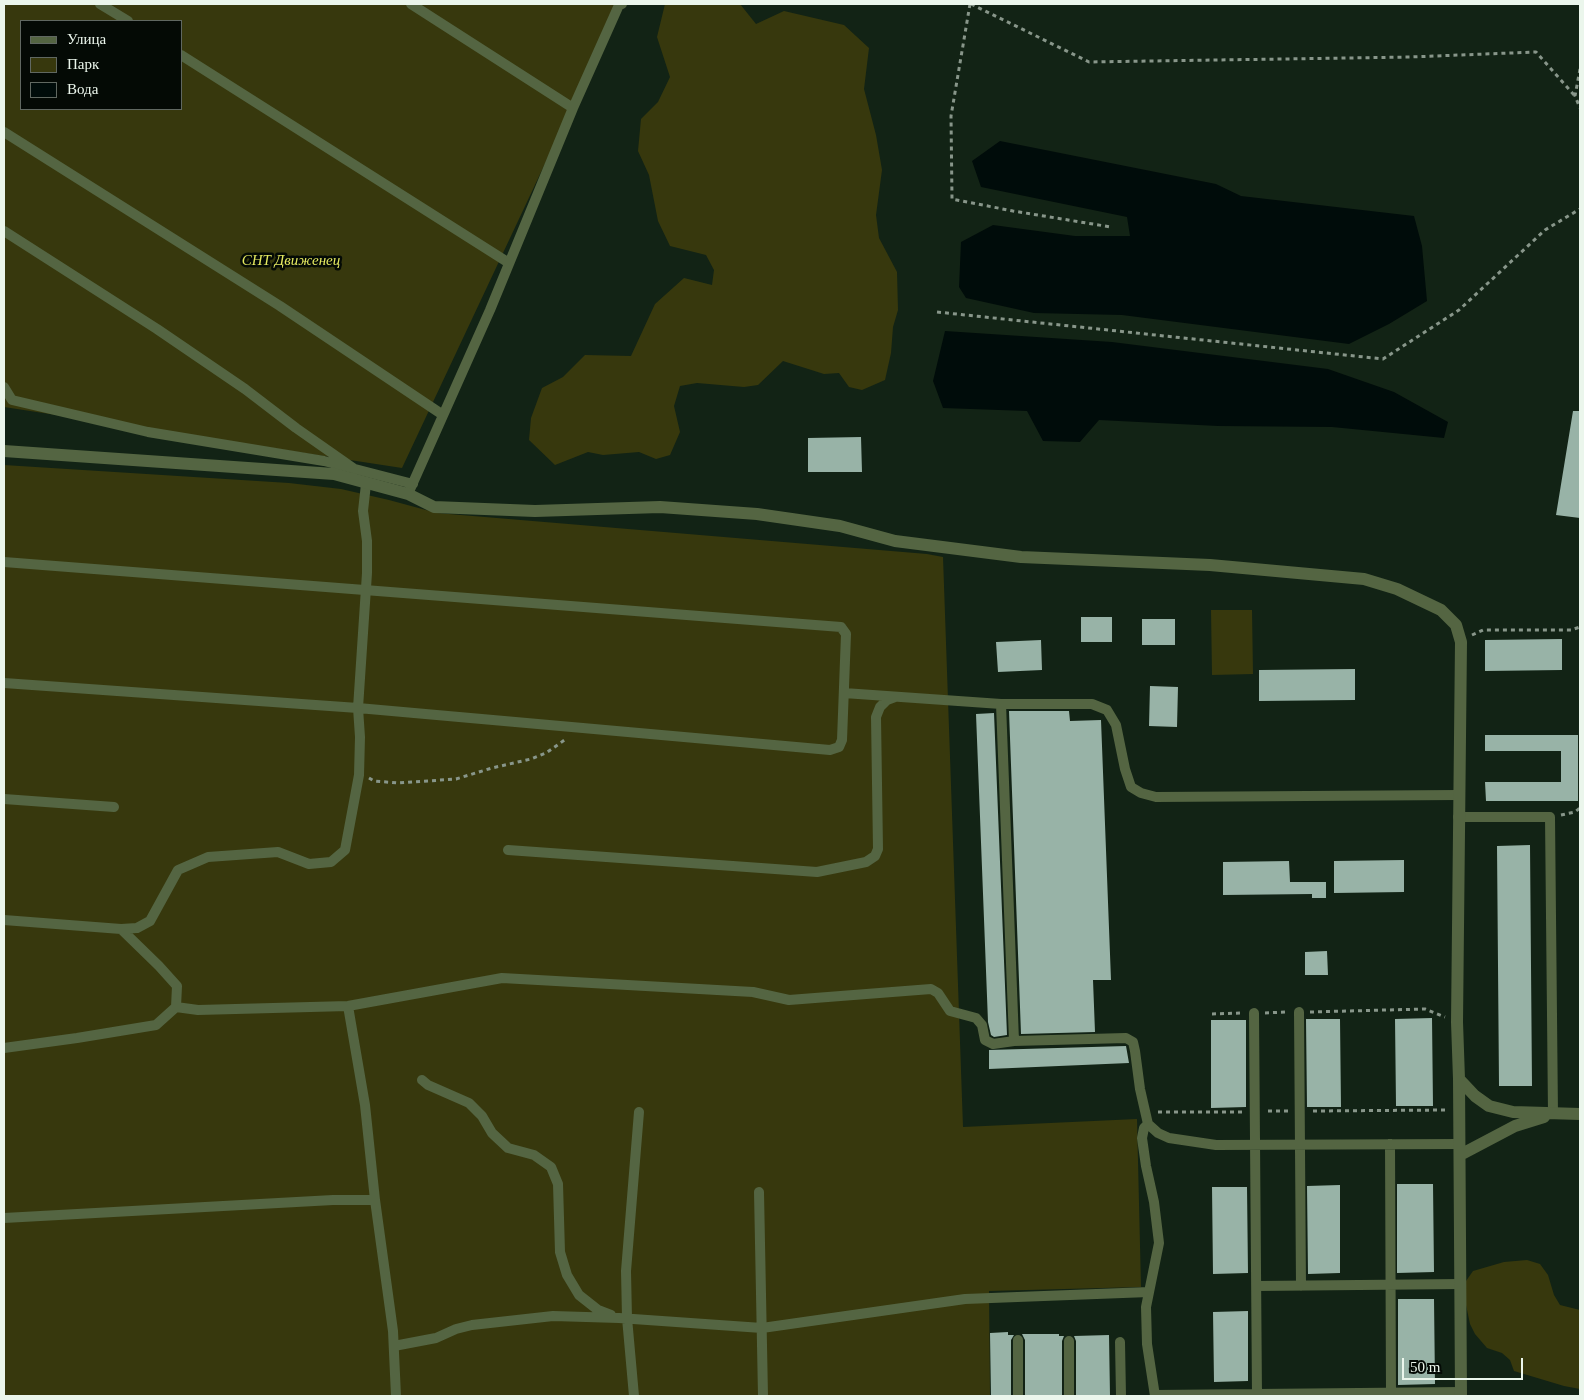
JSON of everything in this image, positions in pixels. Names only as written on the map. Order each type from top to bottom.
[{"type":"street","points":[[4,451],[334,474],[366,484],[410,489],[434,507],[535,511],[660,508],[757,514],[840,526],[894,541],[1021,557],[1210,565],[1364,579],[1397,589],[1441,610],[1456,625],[1461,642],[1457,1022],[1460,1149],[1461,1394]]},
{"type":"street","points":[[1459,1079],[1475,1096],[1489,1106],[1513,1112],[1580,1114]]},
{"type":"street","points":[[1460,1149],[1515,1126],[1553,1114]]},
{"type":"lane","points":[[100,4],[126,20]]},
{"type":"lane","points":[[411,4],[573,108]]},
{"type":"lane","points":[[4,387],[12,400],[31,405],[148,432],[324,461],[410,489],[619,4]]},
{"type":"lane","points":[[182,56],[509,263]]},
{"type":"lane","points":[[4,132],[280,306],[443,415]]},
{"type":"lane","points":[[4,231],[157,329],[245,389],[356,470]]},
{"type":"lane","points":[[4,920],[121,929],[137,928],[150,921],[178,870],[208,857],[278,852],[309,864],[331,862],[345,850],[359,775],[358,708],[366,590],[367,541],[363,511],[366,484]]},
{"type":"lane","points":[[4,562],[841,627],[846,634],[842,740],[839,747],[830,750],[358,708],[4,683]]},
{"type":"lane","points":[[844,693],[1001,704],[1092,704],[1107,710],[1116,725],[1131,787],[1141,794],[1156,796],[1458,795]]},
{"type":"lane","points":[[508,850],[817,872],[866,862],[876,856],[878,849],[876,717],[880,707],[887,700],[895,697]]},
{"type":"lane","points":[[1001,704],[1014,1041]]},
{"type":"lane","points":[[4,799],[114,807]]},
{"type":"lane","points":[[1458,818],[1550,817],[1553,1114]]},
{"type":"lane","points":[[4,1048],[156,1025],[176,1007],[177,986],[121,929]]},
{"type":"lane","points":[[176,1007],[198,1010],[348,1006],[502,978],[753,992],[789,1000],[931,989],[938,992],[950,1011],[976,1018],[982,1025],[985,1040],[992,1044],[1014,1041],[1126,1038],[1133,1042],[1140,1089],[1148,1124],[1158,1133],[1169,1138],[1216,1145],[1390,1144],[1460,1149]]},
{"type":"lane","points":[[348,1006],[365,1105],[375,1200],[393,1331],[396,1396]]},
{"type":"lane","points":[[1299,1012],[1301,1286]]},
{"type":"lane","points":[[1254,1013],[1257,1395]]},
{"type":"lane","points":[[422,1080],[428,1085],[469,1103],[482,1116],[492,1134],[508,1148],[534,1155],[551,1167],[558,1184],[560,1252],[567,1275],[580,1295],[598,1310],[623,1318]]},
{"type":"lane","points":[[634,1396],[623,1318],[639,1112]]},
{"type":"lane","points":[[1148,1124],[1144,1128],[1142,1138],[1154,1202],[1159,1243],[1146,1307],[1147,1344],[1155,1396],[1461,1394]]},
{"type":"lane","points":[[1390,1144],[1391,1395]]},
{"type":"lane","points":[[758,1192],[763,1396]]},
{"type":"lane","points":[[4,1218],[333,1200],[375,1200]]},
{"type":"lane","points":[[1256,1286],[1461,1284]]},
{"type":"lane","points":[[394,1346],[436,1338],[456,1329],[472,1325],[553,1316],[623,1318],[762,1328],[965,1299],[1149,1292]]},
{"type":"lane","points":[[1018,1340],[1018,1396]]},
{"type":"lane","points":[[1069,1341],[1069,1396]]},
{"type":"lane","points":[[1120,1342],[1121,1396]]},
{"type":"path","points":[[1111,227],[952,199],[951,116],[971,4],[1090,62],[1410,57],[1536,52],[1575,96],[1580,108]]},
{"type":"path","points":[[1575,96],[1580,69]]},
{"type":"path","points":[[937,312],[1383,359],[1459,310],[1545,230],[1580,209]]},
{"type":"path","points":[[1461,642],[1483,630],[1571,630],[1580,627]]},
{"type":"path","points":[[359,765],[367,777],[374,781],[398,783],[456,779],[531,759],[546,753],[566,739]]},
{"type":"path","points":[[1550,817],[1575,812],[1580,808]]},
{"type":"path","points":[[1212,1014],[1425,1009],[1457,1022]]},
{"type":"green space","name":"СНТ Движенец","points":[[4,4],[622,4],[619,6],[402,468],[4,407]]},
{"type":"green space","points":[[665,4],[740,4],[756,24],[784,11],[844,25],[869,48],[864,89],[876,135],[882,170],[876,215],[879,238],[897,272],[898,310],[893,327],[891,353],[885,380],[862,390],[849,387],[839,373],[824,374],[783,361],[758,385],[744,387],[697,383],[680,386],[674,406],[680,432],[670,455],[656,459],[639,452],[603,455],[588,452],[555,465],[529,440],[531,418],[542,388],[563,377],[585,355],[631,356],[655,304],[684,278],[712,285],[714,270],[706,255],[670,246],[658,221],[649,175],[638,151],[641,119],[658,102],[670,77],[657,37]]},
{"type":"green space","points":[[4,465],[289,483],[341,489],[437,513],[927,554],[943,557],[963,1127],[1137,1119],[1141,1287],[989,1291],[990,1396],[4,1396]]},
{"type":"green space","points":[[1211,610],[1252,610],[1253,674],[1212,675]]},
{"type":"green space","points":[[1527,1260],[1540,1264],[1548,1275],[1554,1295],[1560,1305],[1580,1310],[1580,1389],[1514,1371],[1510,1360],[1502,1353],[1487,1348],[1475,1334],[1470,1324],[1466,1305],[1466,1281],[1473,1271],[1504,1262]]},
{"type":"water","points":[[1000,141],[1216,184],[1241,196],[1414,216],[1422,246],[1427,301],[1389,324],[1349,344],[1122,315],[1034,313],[966,298],[959,287],[961,242],[993,225],[1075,236],[1130,236],[1127,217],[981,187],[972,161]]},
{"type":"water","points":[[945,331],[1112,342],[1328,369],[1394,392],[1448,422],[1444,438],[1332,427],[1218,426],[1099,420],[1080,442],[1043,441],[1027,411],[943,408],[933,381]]},
{"type":"building","points":[[1573,411],[1580,411],[1580,518],[1556,515]]},
{"type":"building","points":[[861,437],[862,472],[808,472],[808,438]]},
{"type":"building","points":[[1081,617],[1112,617],[1112,642],[1081,642]]},
{"type":"building","points":[[1142,619],[1175,619],[1175,645],[1142,645]]},
{"type":"building","points":[[1562,639],[1562,670],[1485,671],[1485,640]]},
{"type":"building","points":[[1041,640],[1042,670],[998,672],[996,642]]},
{"type":"building","points":[[1355,669],[1355,700],[1259,701],[1259,670]]},
{"type":"building","points":[[1150,686],[1178,687],[1177,727],[1149,726]]},
{"type":"building","points":[[1009,711],[1069,711],[1070,721],[1101,720],[1111,980],[1093,980],[1095,1032],[1021,1034]]},
{"type":"building","points":[[994,713],[1007,1035],[994,1037],[991,1035],[988,1022],[976,714]]},
{"type":"building","points":[[1485,735],[1578,735],[1578,801],[1486,801],[1485,782],[1561,782],[1561,751],[1485,751]]},
{"type":"building","points":[[1530,845],[1532,1086],[1499,1086],[1497,846]]},
{"type":"building","points":[[1404,860],[1404,892],[1334,893],[1334,861]]},
{"type":"building","points":[[1289,861],[1290,882],[1326,882],[1326,898],[1312,898],[1312,894],[1223,895],[1223,862]]},
{"type":"building","points":[[1327,951],[1328,975],[1305,975],[1305,952]]},
{"type":"building","points":[[1432,1018],[1433,1106],[1396,1106],[1395,1019]]},
{"type":"building","points":[[1306,1019],[1340,1019],[1341,1107],[1307,1107]]},
{"type":"building","points":[[1211,1020],[1246,1020],[1246,1107],[1211,1108]]},
{"type":"building","points":[[1126,1046],[1129,1063],[989,1069],[989,1050]]},
{"type":"building","points":[[1397,1184],[1433,1184],[1434,1272],[1397,1273]]},
{"type":"building","points":[[1340,1185],[1340,1273],[1308,1274],[1307,1186]]},
{"type":"building","points":[[1212,1187],[1247,1187],[1248,1273],[1213,1274]]},
{"type":"building","points":[[1398,1299],[1434,1299],[1435,1384],[1398,1385]]},
{"type":"building","points":[[1248,1311],[1248,1381],[1214,1382],[1213,1312]]},
{"type":"building","points":[[1008,1332],[1008,1335],[1014,1335],[1011,1340],[1011,1396],[991,1396],[990,1333]]},
{"type":"building","points":[[1022,1334],[1059,1334],[1059,1336],[1064,1336],[1062,1341],[1062,1396],[1025,1396],[1025,1340]]},
{"type":"building","points":[[1109,1335],[1110,1396],[1076,1396],[1076,1341],[1074,1336]]}]
